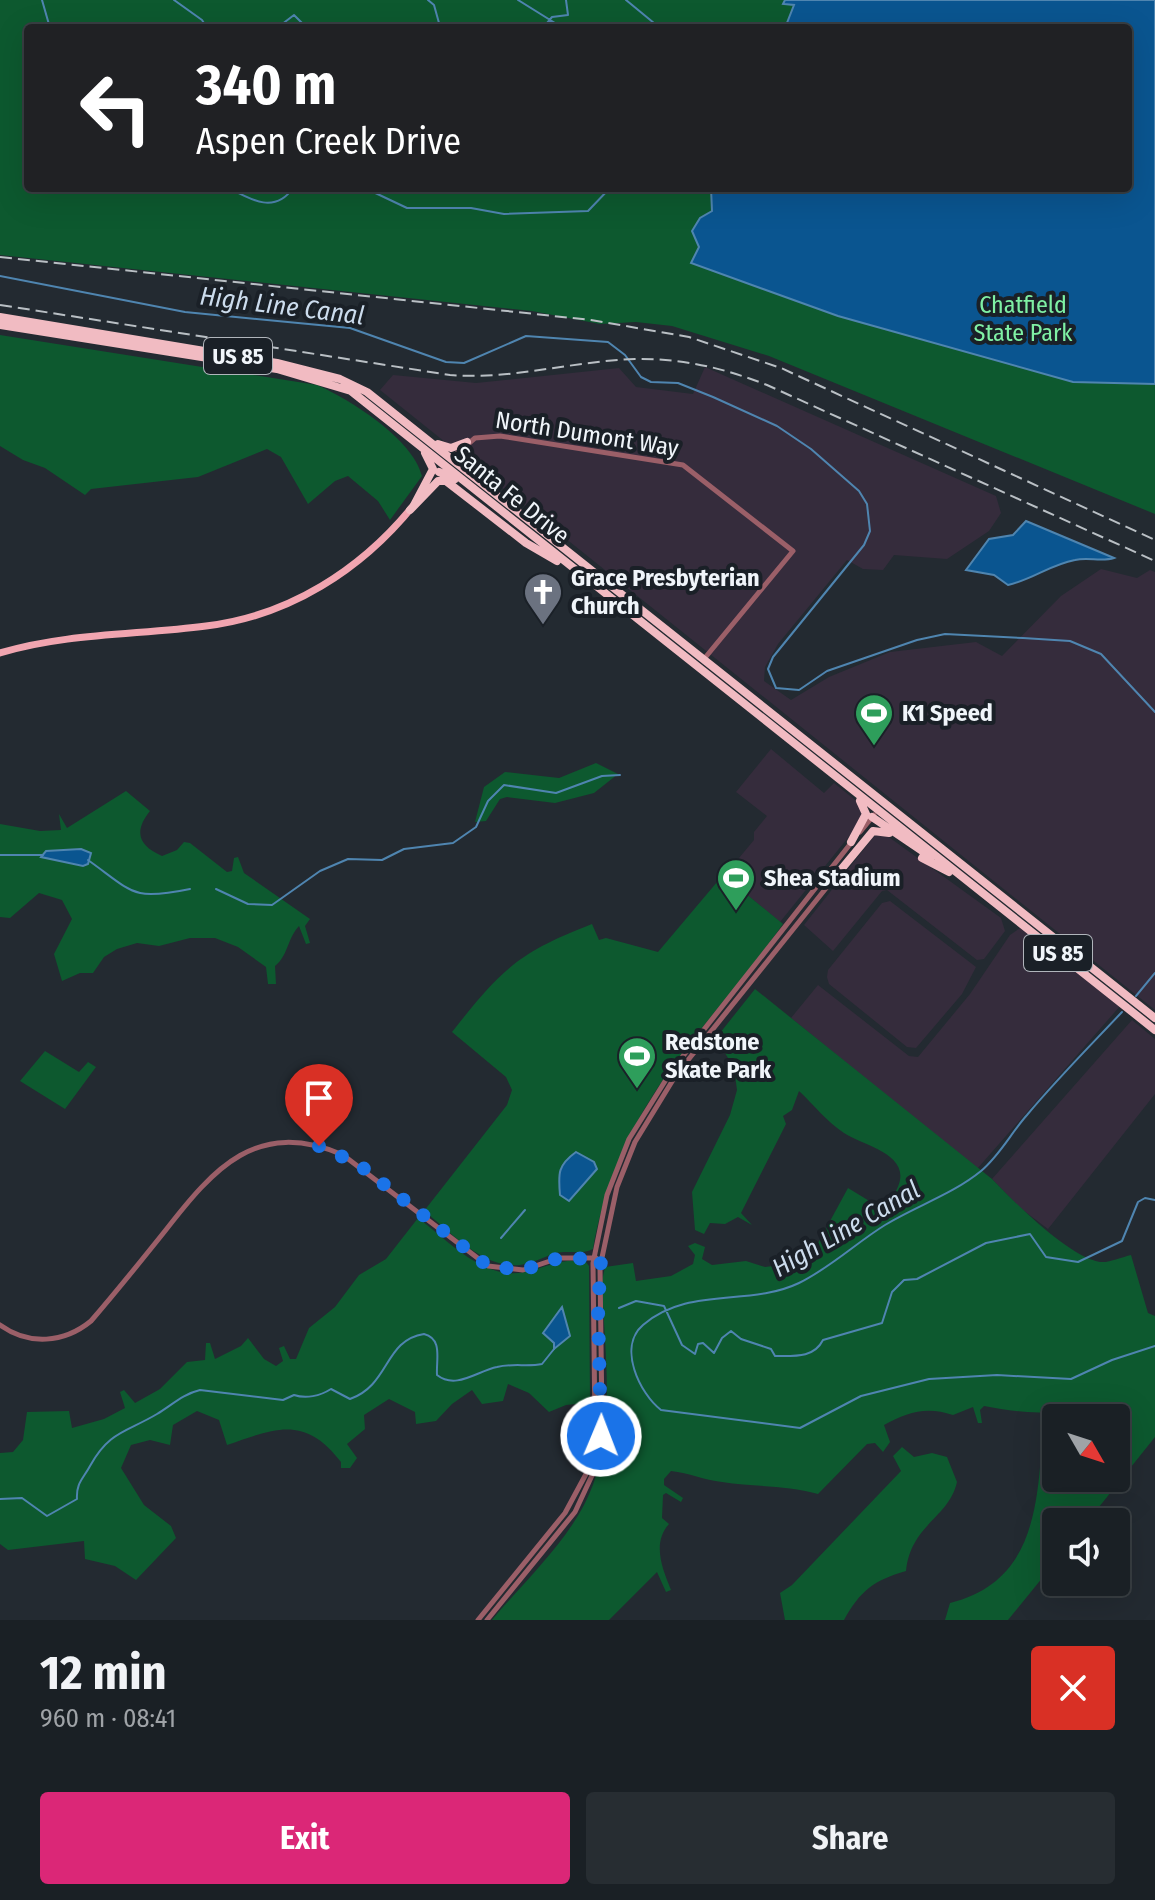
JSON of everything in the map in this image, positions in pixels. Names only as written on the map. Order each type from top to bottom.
[{"type":"highway","name":"Santa Fe Drive","points":[[0,317],[318,372],[367,392],[423,441],[442,469],[539,541],[803,750],[921,852],[939,859]]},
{"type":"highway","name":"Santa Fe Drive","points":[[0,325],[315,378],[358,396],[452,458],[1155,1018]]},
{"type":"highway","points":[[423,441],[447,448],[469,441]]},
{"type":"highway","points":[[412,507],[433,469],[423,441]]},
{"type":"highway","points":[[469,441],[463,456],[475,476]]},
{"type":"highway","points":[[412,507],[438,481],[447,481],[535,549],[565,564]]},
{"type":"highway","points":[[539,541],[555,546],[637,612],[656,622]]},
{"type":"highway","points":[[682,654],[689,654],[767,716],[811,743]]},
{"type":"highway","points":[[803,750],[813,763],[864,806],[865,819],[851,842]]},
{"type":"highway","points":[[839,872],[873,831],[879,829],[921,857],[961,876]]},
{"type":"highway","points":[[939,859],[954,864],[1043,934],[1086,962]]},
{"type":"highway","name":"US 85","points":[[939,859],[1155,1030]]},
{"type":"main road","points":[[0,653],[47,642],[207,626],[271,610],[305,596],[343,573],[383,540],[452,458]]},
{"type":"street","name":"North Dumont Way","points":[[452,458],[469,441],[500,436],[683,465],[694,471],[793,551],[704,659]]},
{"type":"street","points":[[478,1620],[565,1513],[586,1474],[595,1428],[591,1326],[607,1195],[643,1113],[672,1070],[851,842],[887,804]]},
{"type":"street","points":[[487,1620],[575,1512],[595,1469],[602,1419],[598,1259],[617,1187],[649,1116],[676,1075],[839,872],[877,815]]},
{"type":"street","points":[[0,1325],[19,1336],[35,1340],[60,1338],[80,1330],[210,1176],[231,1159],[264,1146],[293,1142],[328,1148],[358,1164],[488,1266],[523,1270],[559,1258],[598,1259]]},
{"type":"shaded area","points":[[705,367],[996,496],[1001,513],[989,531],[947,559],[894,555],[883,570],[863,569],[847,560],[778,644],[765,667],[764,681],[791,700],[829,677],[890,652],[976,642],[1002,656],[1061,596],[1101,569],[1137,578],[1150,570],[1155,572],[1155,1010],[380,390],[393,375],[476,383],[619,368],[636,387],[693,394]]},
{"type":"shaded area","points":[[771,749],[824,793],[834,783],[859,803],[863,819],[780,922],[724,876],[754,840],[754,832],[767,816],[736,792]]},
{"type":"shaded area","points":[[879,830],[1001,918],[1005,931],[984,959],[977,960],[887,890],[882,891],[833,951],[804,925]]},
{"type":"shaded area","points":[[890,901],[976,967],[962,994],[916,1048],[907,1047],[829,984],[827,977],[828,970],[882,903]]},
{"type":"shaded area","points":[[1020,928],[1121,1005],[977,1169],[791,1018],[818,985],[909,1056],[918,1057],[970,994],[1010,935]]},
{"type":"shaded area","points":[[1132,1020],[1155,1039],[1155,1094],[1048,1229],[1019,1207],[992,1179]]},
{"type":"green space","name":"Chatfield State Park","points":[[0,0],[1155,0],[1155,514],[769,356],[672,326],[636,322],[600,324],[532,311],[0,255]]},
{"type":"green space","points":[[0,335],[317,385],[363,411],[394,435],[407,448],[422,476],[390,520],[378,501],[348,476],[335,481],[308,504],[281,457],[267,449],[198,477],[91,489],[85,495],[45,468],[23,460],[0,446]]},
{"type":"green space","points":[[596,763],[618,774],[594,793],[555,803],[507,797],[500,799],[486,821],[475,822],[484,787],[505,772],[559,778]]},
{"type":"green space","points":[[126,791],[150,811],[140,832],[148,848],[162,856],[177,850],[184,842],[190,843],[227,872],[232,871],[234,858],[238,857],[244,873],[310,919],[305,926],[310,943],[306,944],[299,926],[275,966],[276,984],[268,984],[266,967],[238,947],[215,938],[190,938],[159,946],[137,943],[104,957],[93,973],[80,973],[62,981],[54,954],[72,919],[62,900],[39,893],[10,918],[0,917],[0,824],[40,831],[61,830],[59,814],[67,828]]},
{"type":"green space","points":[[723,875],[783,924],[667,1074],[643,1111],[606,1197],[593,1249],[556,1253],[520,1265],[506,1265],[480,1255],[424,1211],[507,1105],[512,1090],[506,1077],[452,1032],[498,978],[545,944],[566,934],[592,924],[599,940],[606,938],[658,952]]},
{"type":"green space","points":[[755,989],[992,1179],[1058,1240],[1100,1262],[1131,1255],[1148,1313],[1155,1316],[1155,1437],[1130,1468],[1130,1404],[1042,1404],[1042,1412],[984,1406],[980,1410],[982,1423],[978,1423],[973,1407],[953,1415],[934,1411],[909,1414],[884,1425],[890,1442],[883,1452],[875,1443],[867,1444],[818,1494],[734,1484],[671,1471],[664,1479],[664,1485],[683,1498],[681,1502],[666,1493],[663,1495],[662,1518],[669,1524],[661,1539],[660,1556],[671,1590],[666,1592],[657,1572],[609,1620],[492,1620],[565,1536],[595,1479],[606,1424],[602,1281],[605,1267],[633,1263],[636,1281],[671,1276],[693,1264],[695,1255],[688,1246],[695,1243],[705,1247],[702,1259],[712,1265],[746,1261],[765,1267],[796,1263],[817,1245],[848,1188],[871,1202],[889,1197],[897,1189],[899,1167],[893,1159],[838,1129],[799,1091],[792,1110],[783,1116],[786,1124],[741,1213],[752,1225],[738,1217],[725,1224],[710,1223],[704,1234],[695,1230],[692,1192],[730,1115],[737,1090],[734,1068],[716,1038]]},
{"type":"green space","points":[[45,1051],[79,1072],[88,1062],[96,1067],[65,1109],[20,1081]]},
{"type":"green space","points":[[418,1218],[468,1257],[495,1271],[525,1272],[562,1262],[586,1262],[589,1266],[590,1399],[586,1403],[566,1405],[549,1412],[529,1393],[508,1384],[503,1401],[482,1404],[472,1390],[452,1404],[436,1421],[416,1424],[415,1412],[389,1399],[364,1415],[365,1429],[347,1444],[357,1458],[350,1468],[341,1468],[341,1462],[328,1447],[302,1431],[275,1431],[227,1445],[219,1420],[197,1411],[173,1425],[170,1445],[150,1440],[131,1445],[121,1468],[144,1505],[171,1526],[176,1538],[136,1580],[115,1566],[85,1559],[84,1541],[8,1550],[0,1544],[0,1453],[13,1452],[23,1440],[27,1412],[69,1411],[72,1428],[104,1419],[125,1408],[120,1392],[124,1390],[135,1403],[160,1389],[187,1362],[205,1360],[206,1343],[210,1343],[215,1359],[241,1346],[248,1338],[264,1359],[276,1366],[283,1361],[279,1348],[284,1346],[290,1359],[296,1359],[309,1328],[335,1307],[359,1275],[386,1259]]},
{"type":"green space","points":[[902,1447],[914,1457],[932,1453],[947,1457],[957,1482],[946,1504],[915,1542],[906,1571],[885,1578],[869,1588],[844,1620],[785,1620],[780,1593],[792,1585],[901,1471],[893,1456]]},
{"type":"green space","points":[[1041,1455],[1042,1492],[1111,1492],[1098,1508],[1042,1508],[1042,1578],[1008,1620],[945,1620],[950,1603],[975,1594],[995,1581],[1010,1566],[1022,1547],[1035,1504]]},
{"type":"water","points":[[785,0],[1155,0],[1155,384],[1073,382],[838,316],[691,263],[699,247],[692,231],[700,218],[712,211],[711,192],[1132,192],[1132,24],[787,24],[794,5],[783,4]]},
{"type":"water","points":[[1026,521],[1114,558],[1066,562],[1008,585],[994,575],[966,570],[989,539],[1013,535]]},
{"type":"water","points":[[81,849],[91,853],[88,864],[83,866],[41,857],[46,851]]},
{"type":"water","points":[[576,1152],[594,1162],[597,1169],[569,1201],[560,1195],[559,1175],[562,1166]]},
{"type":"water","points":[[562,1307],[570,1336],[554,1349],[554,1343],[543,1333]]},
{"type":"waterway","points":[[42,0],[49,24]]},
{"type":"waterway","points":[[174,0],[204,24]]},
{"type":"waterway","points":[[428,0],[434,5],[442,24]]},
{"type":"waterway","points":[[518,0],[557,24]]},
{"type":"waterway","points":[[546,24],[552,17],[568,15],[566,0]]},
{"type":"waterway","points":[[626,0],[655,24]]},
{"type":"waterway","points":[[282,24],[294,15],[303,24]]},
{"type":"waterway","points":[[237,192],[254,200],[271,203],[290,192]]},
{"type":"waterway","points":[[373,192],[407,208],[471,208],[504,214],[588,211],[606,192]]},
{"type":"waterway","name":"High Line Canal","points":[[0,276],[185,312],[350,328],[446,362],[464,363],[526,336],[608,342],[625,355],[641,377],[651,382],[678,383],[777,426],[811,449],[859,491],[867,504],[870,531],[864,545],[773,657],[768,669],[776,688],[799,690],[827,671],[917,640],[945,634],[1023,638],[1070,641],[1101,654],[1155,712]]},
{"type":"waterway","points":[[216,889],[248,904],[272,905],[320,871],[348,859],[382,860],[404,849],[453,843],[476,827],[488,801],[504,785],[556,793],[602,776],[620,775]]},
{"type":"waterway","points":[[0,855],[43,855]]},
{"type":"waterway","points":[[88,860],[125,887],[144,894],[190,889]]},
{"type":"waterway","name":"High Line Canal","points":[[1136,996],[1155,973]]},
{"type":"waterway","name":"High Line Canal","points":[[1122,1012],[1038,1102],[994,1158],[970,1179],[885,1225],[799,1283],[760,1294],[679,1305],[661,1313],[635,1334],[632,1357],[639,1382],[661,1410],[800,1428],[861,1396],[929,1379],[997,1375],[1071,1379],[1112,1360],[1155,1346]]},
{"type":"waterway","points":[[619,1308],[636,1301],[664,1306],[682,1345],[695,1354],[698,1344],[703,1343],[714,1353],[722,1338],[731,1331],[741,1339],[771,1349],[775,1356],[803,1355],[815,1350],[823,1340],[882,1323],[892,1292],[904,1280],[917,1279],[986,1243],[1030,1234],[1046,1257],[1078,1262],[1122,1241],[1138,1202],[1145,1198],[1155,1200]]},
{"type":"waterway","points":[[501,1238],[525,1210]]},
{"type":"waterway","points":[[0,1499],[22,1498],[47,1516],[77,1499],[80,1481],[97,1454],[112,1439],[200,1390],[283,1400],[294,1395],[313,1396],[331,1389],[350,1399],[373,1384],[401,1345],[424,1334],[436,1345],[437,1375],[452,1381],[503,1366],[542,1364],[554,1349]]},
{"type":"railway","points":[[0,257],[591,320],[689,337],[781,368],[1155,540]]},
{"type":"railway","points":[[0,305],[450,375],[496,375],[635,359],[702,365],[767,385],[1155,561]]},
{"type":"place","name":"Grace Presbyterian Church","points":[[543,626]]},
{"type":"place","name":"K1 Speed","points":[[874,747]]},
{"type":"place","name":"Shea Stadium","points":[[736,912]]},
{"type":"place","name":"Redstone Skate Park","points":[[637,1090]]},
{"type":"route","points":[[319,1146],[358,1164],[488,1266],[510,1271],[574,1256],[601,1259],[598,1308],[601,1436]]}]
